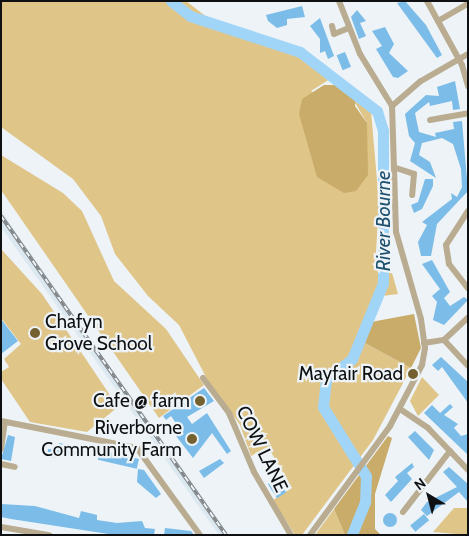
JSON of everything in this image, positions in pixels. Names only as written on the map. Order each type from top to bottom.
[{"type":"street","points":[[310,535],[372,453],[400,409],[422,365],[424,343],[396,232],[396,168],[392,106],[349,28],[339,1]]},
{"type":"street","points":[[427,1],[459,59],[468,86]]},
{"type":"street","points":[[438,21],[468,4]]},
{"type":"street","points":[[332,26],[336,37],[349,28]]},
{"type":"street","points":[[392,106],[421,81],[468,54]]},
{"type":"street","points":[[430,120],[468,113]]},
{"type":"street","points":[[396,168],[414,174],[412,195]]},
{"type":"street","points":[[468,211],[446,245],[449,264],[468,288]]},
{"type":"street","points":[[424,343],[444,340],[468,318]]},
{"type":"street","points":[[444,340],[468,366]]},
{"type":"street","name":"COW LANE","points":[[203,378],[236,425],[254,472],[291,535]]},
{"type":"street","points":[[400,409],[450,451],[468,470]]},
{"type":"street","points":[[1,449],[3,422],[137,448],[200,535]]},
{"type":"street","points":[[404,512],[450,451]]},
{"type":"street","points":[[1,464],[15,467]]},
{"type":"street","points":[[1,527],[49,535]]},
{"type":"shaded area","points":[[1,1],[186,1],[208,18],[204,24],[298,56],[330,79],[311,91],[367,123],[354,101],[364,101],[371,111],[379,203],[375,269],[391,269],[398,294],[382,296],[363,342],[411,368],[373,440],[302,535],[295,535],[273,500],[292,488],[268,447],[251,456],[240,425],[207,379],[179,325],[148,296],[115,254],[101,216],[73,179],[1,127]]},
{"type":"shaded area","points":[[324,85],[339,85],[356,96],[355,106],[367,123],[368,175],[356,191],[344,193],[317,177],[299,114],[302,99]]},
{"type":"shaded area","points":[[1,155],[63,193],[82,211],[114,281],[166,329],[204,385],[159,418],[1,190]]},
{"type":"shaded area","points":[[1,211],[229,535],[219,535],[1,227]]},
{"type":"shaded area","name":"Chafyn Grove School","points":[[1,249],[42,294],[118,407],[87,432],[30,422],[1,379],[1,372],[9,367],[4,359],[21,344],[1,318]]},
{"type":"shaded area","points":[[414,314],[421,348],[411,368],[363,342],[371,322]]},
{"type":"shaded area","points":[[422,377],[439,395],[418,416],[410,401]]},
{"type":"shaded area","points":[[388,436],[392,438],[375,494],[375,529],[381,535],[345,535],[334,509]]},
{"type":"shaded area","points":[[454,508],[468,508],[468,535],[433,532]]},
{"type":"shaded area","points":[[334,509],[345,535],[315,535]]},
{"type":"building","points":[[405,1],[426,25],[442,55],[437,58],[397,3]]},
{"type":"building","points":[[302,6],[305,17],[287,19],[287,25],[277,28],[268,21],[266,15]]},
{"type":"building","points":[[357,10],[366,21],[360,23],[366,36],[359,39],[351,17]]},
{"type":"building","points":[[320,18],[334,56],[328,59],[325,51],[320,53],[320,39],[310,26]]},
{"type":"building","points":[[385,27],[394,44],[389,53],[408,71],[398,78],[393,77],[376,49],[382,46],[372,31]]},
{"type":"building","points":[[345,52],[351,67],[343,70],[337,55]]},
{"type":"building","points":[[455,81],[460,109],[453,110],[452,101],[430,106],[429,102],[415,113],[419,132],[436,137],[435,133],[454,129],[453,122],[462,121],[468,191],[437,224],[431,256],[421,256],[418,242],[427,225],[422,222],[452,199],[451,193],[457,197],[462,187],[461,169],[453,144],[442,138],[422,143],[419,155],[430,162],[436,178],[410,161],[415,143],[409,136],[405,114],[426,95],[439,96],[437,87]]},
{"type":"building","points":[[425,179],[433,179],[433,186],[422,209],[414,213],[411,205],[418,202]]},
{"type":"building","points":[[432,260],[450,292],[444,298],[450,306],[464,297],[468,300],[444,325],[433,320],[437,302],[432,296],[440,289],[422,264]]},
{"type":"building","points":[[1,319],[18,341],[1,354]]},
{"type":"building","points":[[441,357],[468,382],[468,403],[442,367],[438,371],[432,365]]},
{"type":"building","points":[[204,388],[214,401],[187,417],[192,424],[207,413],[231,451],[227,454],[212,433],[193,458],[176,436],[182,432],[171,416],[166,420],[163,416]]},
{"type":"building","points":[[450,404],[453,407],[444,415],[458,424],[454,428],[461,436],[468,434],[468,455],[424,413],[432,405],[440,413]]},
{"type":"building","points":[[415,431],[434,450],[429,460],[408,437]]},
{"type":"building","points":[[8,435],[15,437],[11,461],[1,459]]},
{"type":"building","points":[[59,443],[85,448],[84,454],[47,458],[48,449],[58,450]]},
{"type":"building","points":[[100,450],[139,459],[137,469],[98,460]]},
{"type":"building","points":[[220,459],[224,463],[204,478],[199,471]]},
{"type":"building","points":[[412,463],[414,467],[407,473],[412,479],[391,502],[385,495],[398,481],[395,477]]},
{"type":"building","points":[[449,467],[468,484],[468,502],[459,492],[427,516],[421,510],[427,502],[457,487],[443,472]]},
{"type":"building","points":[[138,469],[144,470],[161,494],[156,498],[137,482]]},
{"type":"building","points":[[277,478],[286,492],[277,498],[268,484]]},
{"type":"building","points":[[1,504],[35,506],[79,518],[81,511],[97,515],[97,520],[117,523],[142,521],[145,528],[155,529],[154,535],[115,535],[1,517]]},
{"type":"building","points":[[387,513],[393,513],[397,520],[393,527],[387,527],[383,523],[383,517]]},
{"type":"building","points":[[424,514],[429,520],[415,532],[410,526]]},
{"type":"building","points":[[165,528],[191,531],[194,535],[164,535]]},
{"type":"waterway","name":"River Bourne","points":[[171,1],[190,16],[300,52],[377,111],[383,131],[383,283],[352,359],[326,379],[323,407],[366,476],[365,502],[352,535]]},
{"type":"railway","points":[[1,216],[226,535]]},
{"type":"place","name":"Chafyn Grove School","points":[[35,333]]},
{"type":"place","name":"Mayfair Road","points":[[413,374]]},
{"type":"place","name":"Cafe @ farm","points":[[200,401]]},
{"type":"place","name":"Riverborne Community Farm","points":[[192,439]]}]
